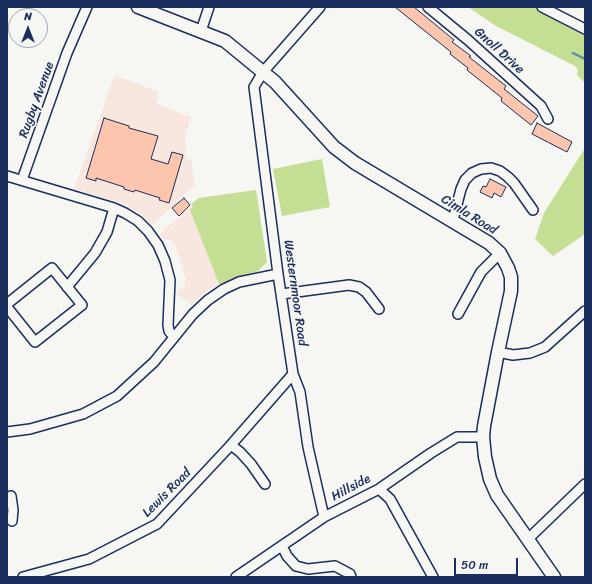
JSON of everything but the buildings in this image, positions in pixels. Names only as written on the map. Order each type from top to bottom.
[{"type":"main road","name":"Cimla Road","points":[[138,7],[226,41],[274,82],[334,147],[355,163],[453,220],[489,243],[500,253],[511,277],[511,291],[498,352],[483,437],[484,457],[490,479],[497,495],[554,577]]},
{"type":"street","name":"Rugby Avenue","points":[[22,180],[67,53],[87,7]]},
{"type":"street","points":[[201,31],[209,7]]},
{"type":"street","name":"Westernmoor Road","points":[[320,7],[263,72],[254,88],[278,274],[293,374],[300,392],[308,448],[324,517]]},
{"type":"street","name":"Gnoll Drive","points":[[428,7],[468,40],[541,106],[548,119]]},
{"type":"street","points":[[542,7],[585,29]]},
{"type":"street","points":[[453,220],[461,189],[465,180],[472,173],[481,169],[491,168],[508,176],[533,210]]},
{"type":"street","points":[[7,176],[114,208],[138,221],[148,231],[158,245],[165,261],[170,280],[168,325],[169,331],[174,337]]},
{"type":"street","points":[[67,287],[95,253],[107,232],[114,208]]},
{"type":"street","points":[[458,314],[481,272],[500,253]]},
{"type":"street","points":[[52,268],[67,287],[82,305],[35,342],[7,305],[52,268]]},
{"type":"street","points":[[7,432],[30,429],[83,414],[117,396],[154,362],[193,314],[208,300],[224,289],[238,282],[278,274]]},
{"type":"street","points":[[282,294],[349,285],[359,287],[366,292],[379,309]]},
{"type":"street","points":[[498,352],[513,355],[530,354],[545,347],[585,311]]},
{"type":"street","name":"Lewis Road","points":[[22,577],[89,559],[157,524],[231,445],[293,374]]},
{"type":"street","name":"Hillside","points":[[236,577],[324,517],[379,489],[457,437],[483,437]]},
{"type":"street","points":[[231,445],[251,464],[265,484]]},
{"type":"street","points":[[527,540],[585,484]]},
{"type":"street","points":[[379,489],[390,499],[432,577]]},
{"type":"street","points":[[11,496],[13,510],[12,520]]},
{"type":"street","points":[[282,546],[287,556],[296,566],[308,569],[335,566],[350,574],[351,577]]},
{"type":"shaded area","points":[[117,76],[159,92],[156,104],[191,117],[185,136],[186,156],[188,159],[191,158],[195,185],[176,201],[177,203],[152,225],[143,216],[125,204],[74,189],[114,77]]},
{"type":"shaded area","points":[[256,190],[267,262],[258,271],[233,278],[216,286],[203,294],[192,304],[177,294],[186,280],[175,244],[172,241],[161,238],[159,235],[199,198]]},
{"type":"green space","points":[[468,7],[534,7],[585,34],[585,83],[577,75],[578,70],[575,66],[496,26]]},
{"type":"green space","points":[[585,148],[585,234],[553,256],[535,239],[544,213]]},
{"type":"green space","points":[[322,159],[330,207],[282,216],[273,169]]},
{"type":"green space","points":[[256,190],[267,262],[258,271],[233,278],[219,284],[190,210],[193,206],[191,204],[199,198]]},
{"type":"waterway","points":[[573,53],[585,59]]}]
